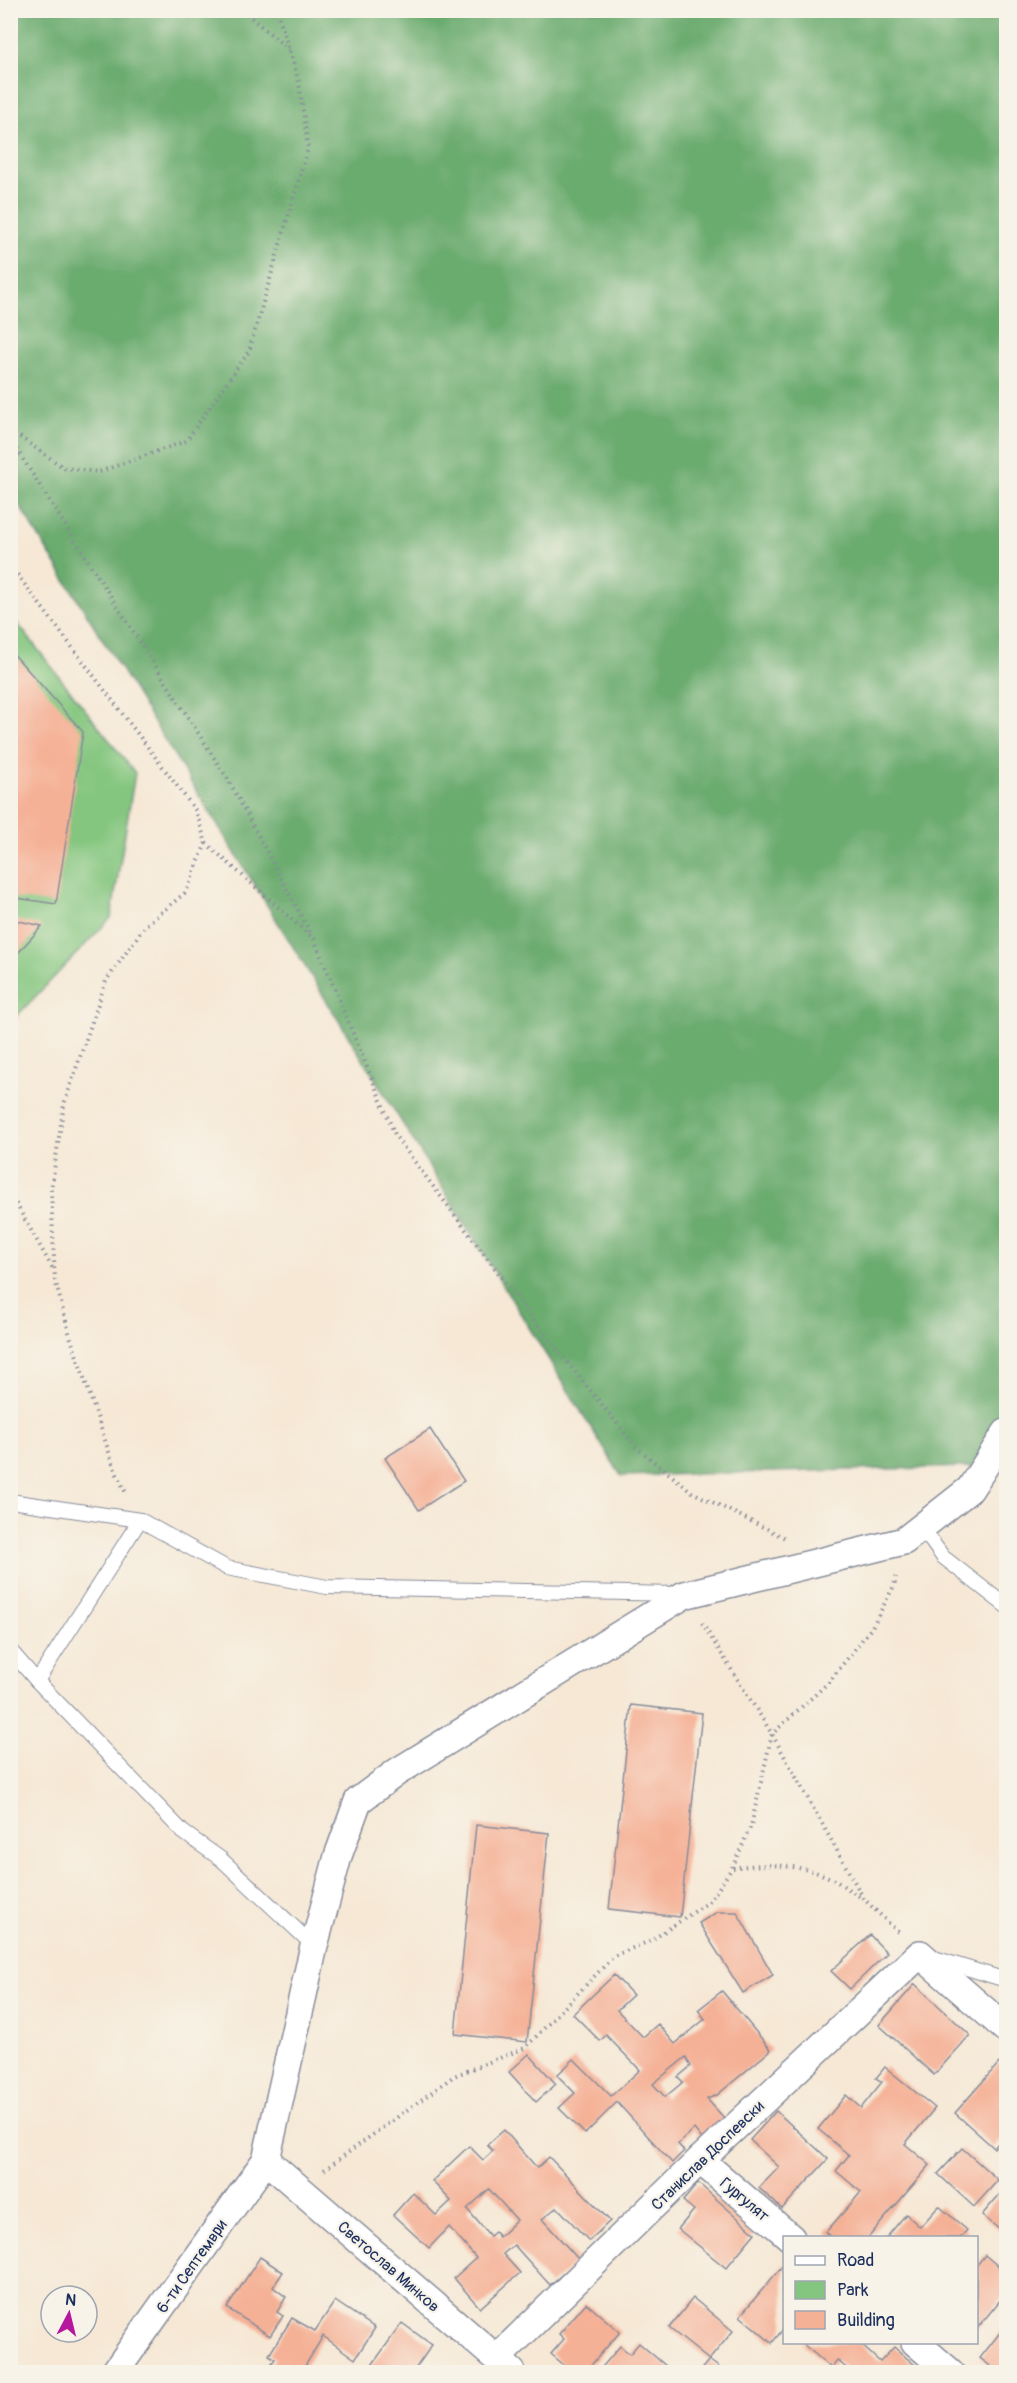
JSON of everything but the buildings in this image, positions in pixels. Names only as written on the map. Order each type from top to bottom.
[{"type":"street","points":[[266,2160],[314,1946],[338,1856],[358,1801],[407,1766],[684,1594],[829,1559],[913,1534],[970,1489],[1006,1432]]},
{"type":"street","points":[[920,1954],[1006,2029]]},
{"type":"street","name":"Станислав Доспевски","points":[[504,2365],[700,2160],[920,1954]]},
{"type":"street","name":"Светослав Минков","points":[[266,2160],[504,2365]]},
{"type":"street","name":"6-ти Септември","points":[[116,2373],[266,2160]]},
{"type":"street","name":"Гургулят","points":[[700,2160],[789,2236]]},
{"type":"street","points":[[916,2344],[951,2373]]},
{"type":"lane","points":[[10,1501],[140,1520],[227,1568],[327,1587],[684,1594]]},
{"type":"lane","points":[[38,1681],[140,1520]]},
{"type":"lane","points":[[913,1534],[1006,1606]]},
{"type":"lane","points":[[10,1650],[183,1832],[221,1859],[314,1946]]},
{"type":"lane","points":[[920,1954],[1006,1980]]},
{"type":"path","points":[[242,10],[289,50]]},
{"type":"path","points":[[10,430],[64,468],[99,472],[186,441],[249,351],[308,148],[299,82],[277,10]]},
{"type":"path","points":[[10,439],[229,781],[314,939],[396,1137],[539,1327],[636,1447],[692,1492],[829,1559]]},
{"type":"path","points":[[10,565],[196,811],[206,843],[314,939]]},
{"type":"path","points":[[140,1520],[115,1470],[70,1336],[55,1273],[51,1190],[64,1104],[106,981],[146,926],[186,892],[206,843]]},
{"type":"path","points":[[10,1193],[55,1273]]},
{"type":"path","points":[[300,2189],[374,2132],[454,2076],[525,2048],[614,1956],[652,1940],[710,1901],[732,1868],[752,1826],[772,1734],[829,1682],[872,1627],[894,1586],[913,1534]]},
{"type":"path","points":[[684,1594],[772,1734],[864,1899]]},
{"type":"path","points":[[732,1868],[755,1864],[790,1867],[826,1876],[864,1899],[920,1954]]},
{"type":"green space","points":[[11,11],[1006,11],[1006,1466],[621,1476],[11,492]]},
{"type":"green space","points":[[10,614],[135,773],[111,918],[11,1022]]}]
